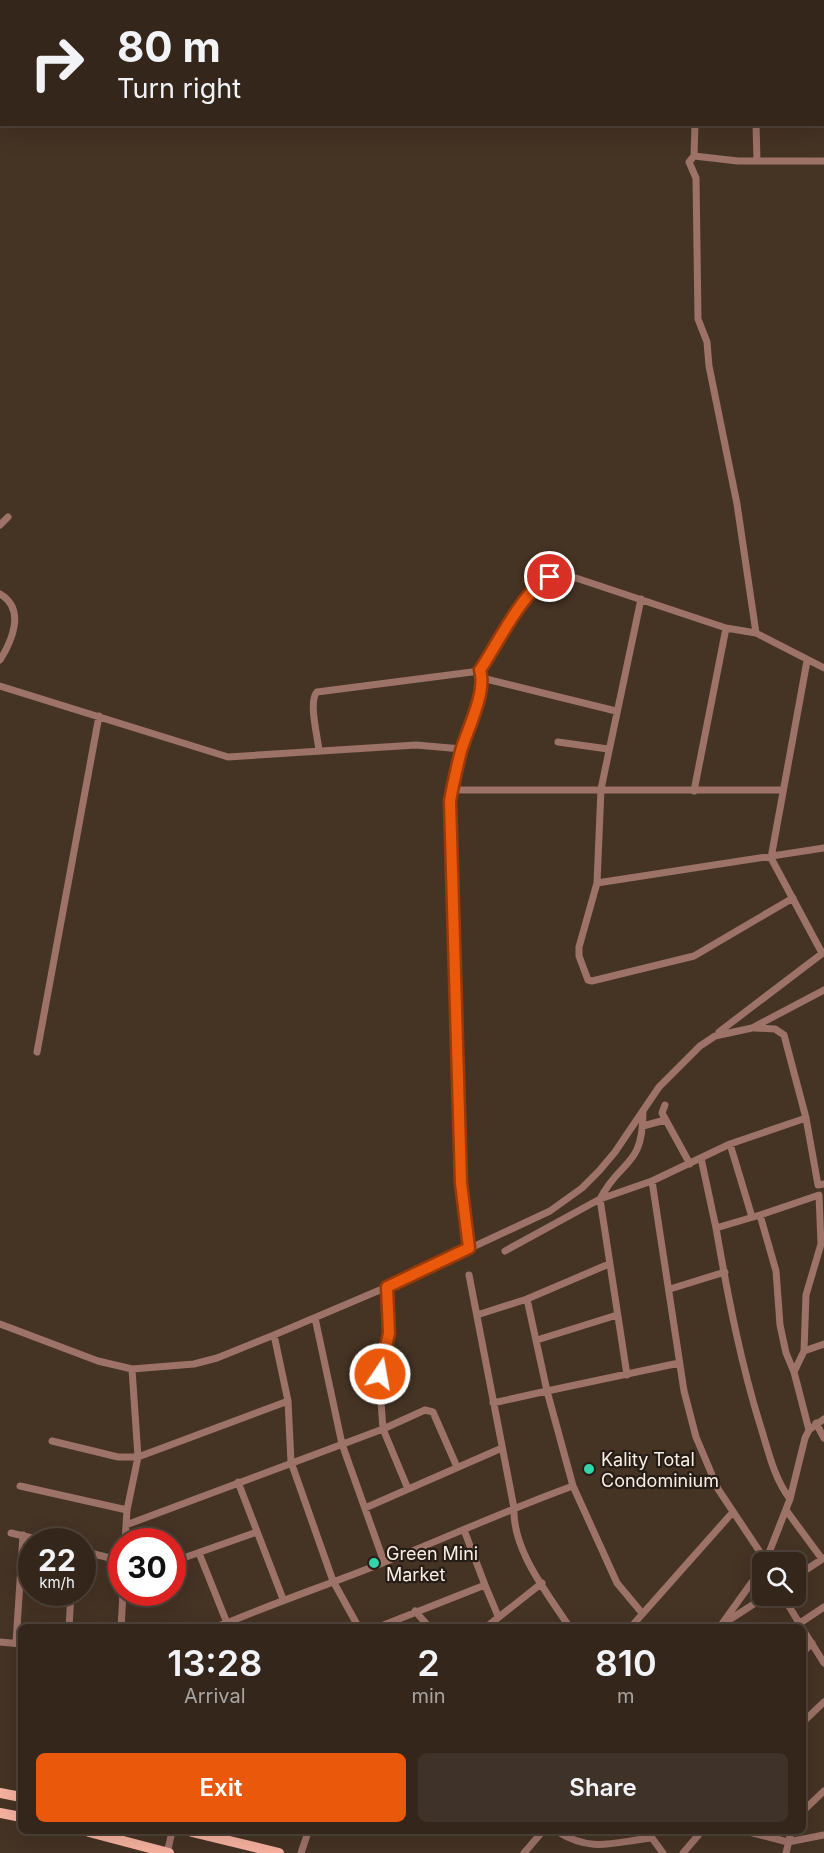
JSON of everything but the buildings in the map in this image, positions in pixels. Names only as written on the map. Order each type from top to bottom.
[{"type":"main road","points":[[0,1793],[18,1796]]},
{"type":"main road","points":[[0,1813],[18,1816]]},
{"type":"main road","points":[[96,1834],[167,1853]]},
{"type":"main road","points":[[200,1834],[279,1853]]},
{"type":"street","points":[[695,126],[694,156],[689,162],[696,177],[698,319],[707,342],[709,366],[736,504],[756,633]]},
{"type":"street","points":[[756,126],[757,161]]},
{"type":"street","points":[[694,156],[757,161],[824,161]]},
{"type":"street","points":[[0,525],[8,517]]},
{"type":"street","points":[[469,1248],[461,1183],[451,915],[452,790],[462,749],[469,733],[481,674],[524,602],[542,580],[567,575],[726,628],[756,633],[824,668]]},
{"type":"street","points":[[0,594],[10,603],[16,619],[11,639],[0,660]]},
{"type":"street","points":[[641,599],[608,749],[602,789],[597,883],[579,947],[584,973],[588,980],[592,981],[694,956],[793,898]]},
{"type":"street","points":[[694,791],[726,628]]},
{"type":"street","points":[[0,1324],[98,1361],[132,1369],[194,1364],[217,1358],[387,1287],[525,1224],[574,1195],[615,1152],[643,1109],[677,1066],[823,952],[771,858],[781,790],[807,661]]},
{"type":"street","points":[[320,752],[313,697],[317,692],[481,674],[616,711]]},
{"type":"street","points":[[0,686],[228,757],[430,745],[462,749]]},
{"type":"street","points":[[37,1052],[99,716]]},
{"type":"street","points":[[558,742],[608,749]]},
{"type":"street","points":[[452,790],[781,790]]},
{"type":"street","points":[[597,883],[771,858],[824,848]]},
{"type":"street","points":[[752,1028],[824,990]]},
{"type":"street","points":[[714,1036],[752,1028],[775,1029],[784,1035],[806,1118],[821,1185],[819,1195],[823,1245],[806,1295],[804,1351],[794,1372]]},
{"type":"street","points":[[665,1105],[662,1113],[690,1164]]},
{"type":"street","points":[[627,1375],[600,1199],[636,1154],[643,1126],[643,1109]]},
{"type":"street","points":[[505,1251],[600,1199],[652,1181],[730,1144],[806,1118]]},
{"type":"street","points":[[643,1126],[665,1120]]},
{"type":"street","points":[[730,1144],[776,1271],[778,1315],[784,1344],[809,1430]]},
{"type":"street","points":[[701,1158],[733,1324],[750,1396],[778,1480],[790,1499]]},
{"type":"street","points":[[652,1181],[670,1289],[679,1362],[696,1437],[714,1481],[756,1552]]},
{"type":"street","points":[[716,1228],[819,1195]]},
{"type":"street","points":[[477,1315],[527,1299],[609,1264]]},
{"type":"street","points":[[670,1289],[724,1272]]},
{"type":"street","points":[[469,1275],[514,1508],[515,1526],[526,1554],[568,1624]]},
{"type":"street","points":[[387,1287],[389,1333],[380,1374],[383,1429],[408,1489]]},
{"type":"street","points":[[527,1299],[573,1486],[617,1583],[642,1613]]},
{"type":"street","points":[[537,1340],[617,1316]]},
{"type":"street","points":[[315,1318],[342,1444],[384,1562]]},
{"type":"street","points":[[274,1335],[288,1401],[291,1462],[333,1581],[357,1624]]},
{"type":"street","points":[[804,1351],[824,1344]]},
{"type":"street","points":[[493,1403],[679,1362]]},
{"type":"street","points":[[126,1528],[127,1510],[138,1457],[132,1369]]},
{"type":"street","points":[[52,1442],[118,1457],[138,1457],[288,1401]]},
{"type":"street","points":[[126,1525],[383,1429],[430,1409],[457,1467]]},
{"type":"street","points":[[769,1552],[790,1499],[809,1430],[824,1419]]},
{"type":"street","points":[[816,1423],[824,1438]]},
{"type":"street","points":[[365,1508],[502,1448]]},
{"type":"street","points":[[238,1482],[284,1599]]},
{"type":"street","points":[[20,1486],[127,1510]]},
{"type":"street","points":[[230,1624],[284,1599],[384,1562],[573,1486]]},
{"type":"street","points":[[786,1510],[823,1559],[806,1570]]},
{"type":"street","points":[[633,1624],[732,1514]]},
{"type":"street","points":[[464,1530],[498,1617]]},
{"type":"street","points":[[186,1557],[256,1532]]},
{"type":"street","points":[[11,1533],[18,1534]]},
{"type":"street","points":[[198,1553],[228,1624]]},
{"type":"street","points":[[721,1624],[752,1581]]},
{"type":"street","points":[[490,1624],[542,1583]]},
{"type":"street","points":[[385,1624],[485,1585]]},
{"type":"street","points":[[723,1624],[752,1605]]},
{"type":"street","points":[[19,1606],[19,1624]]},
{"type":"street","points":[[69,1624],[70,1606]]},
{"type":"street","points":[[121,1624],[122,1606]]},
{"type":"street","points":[[789,1606],[801,1624]]},
{"type":"street","points":[[804,1624],[824,1607]]},
{"type":"street","points":[[415,1611],[426,1624]]},
{"type":"street","points":[[806,1633],[824,1663]]},
{"type":"street","points":[[0,1642],[18,1643]]},
{"type":"street","points":[[806,1649],[812,1643]]},
{"type":"street","points":[[806,1719],[824,1702]]},
{"type":"street","points":[[806,1808],[824,1791]]},
{"type":"street","points":[[167,1853],[172,1834]]},
{"type":"street","points":[[301,1853],[307,1834]]},
{"type":"street","points":[[524,1853],[537,1834]]},
{"type":"street","points":[[561,1834],[572,1842],[591,1847],[611,1847],[652,1838],[663,1853]]},
{"type":"street","points":[[684,1853],[700,1834]]},
{"type":"street","points":[[757,1834],[788,1842],[824,1835]]},
{"type":"street","points":[[786,1853],[790,1834]]},
{"type":"place","name":"Kality Total Condominium","points":[[589,1469]]},
{"type":"place","name":"Green Mini Market","points":[[374,1563]]},
{"type":"route","points":[[380,1374],[389,1333],[387,1287],[469,1248],[461,1183],[457,1008],[451,915],[450,801],[482,678],[480,670],[524,602],[542,580],[550,577]]}]
